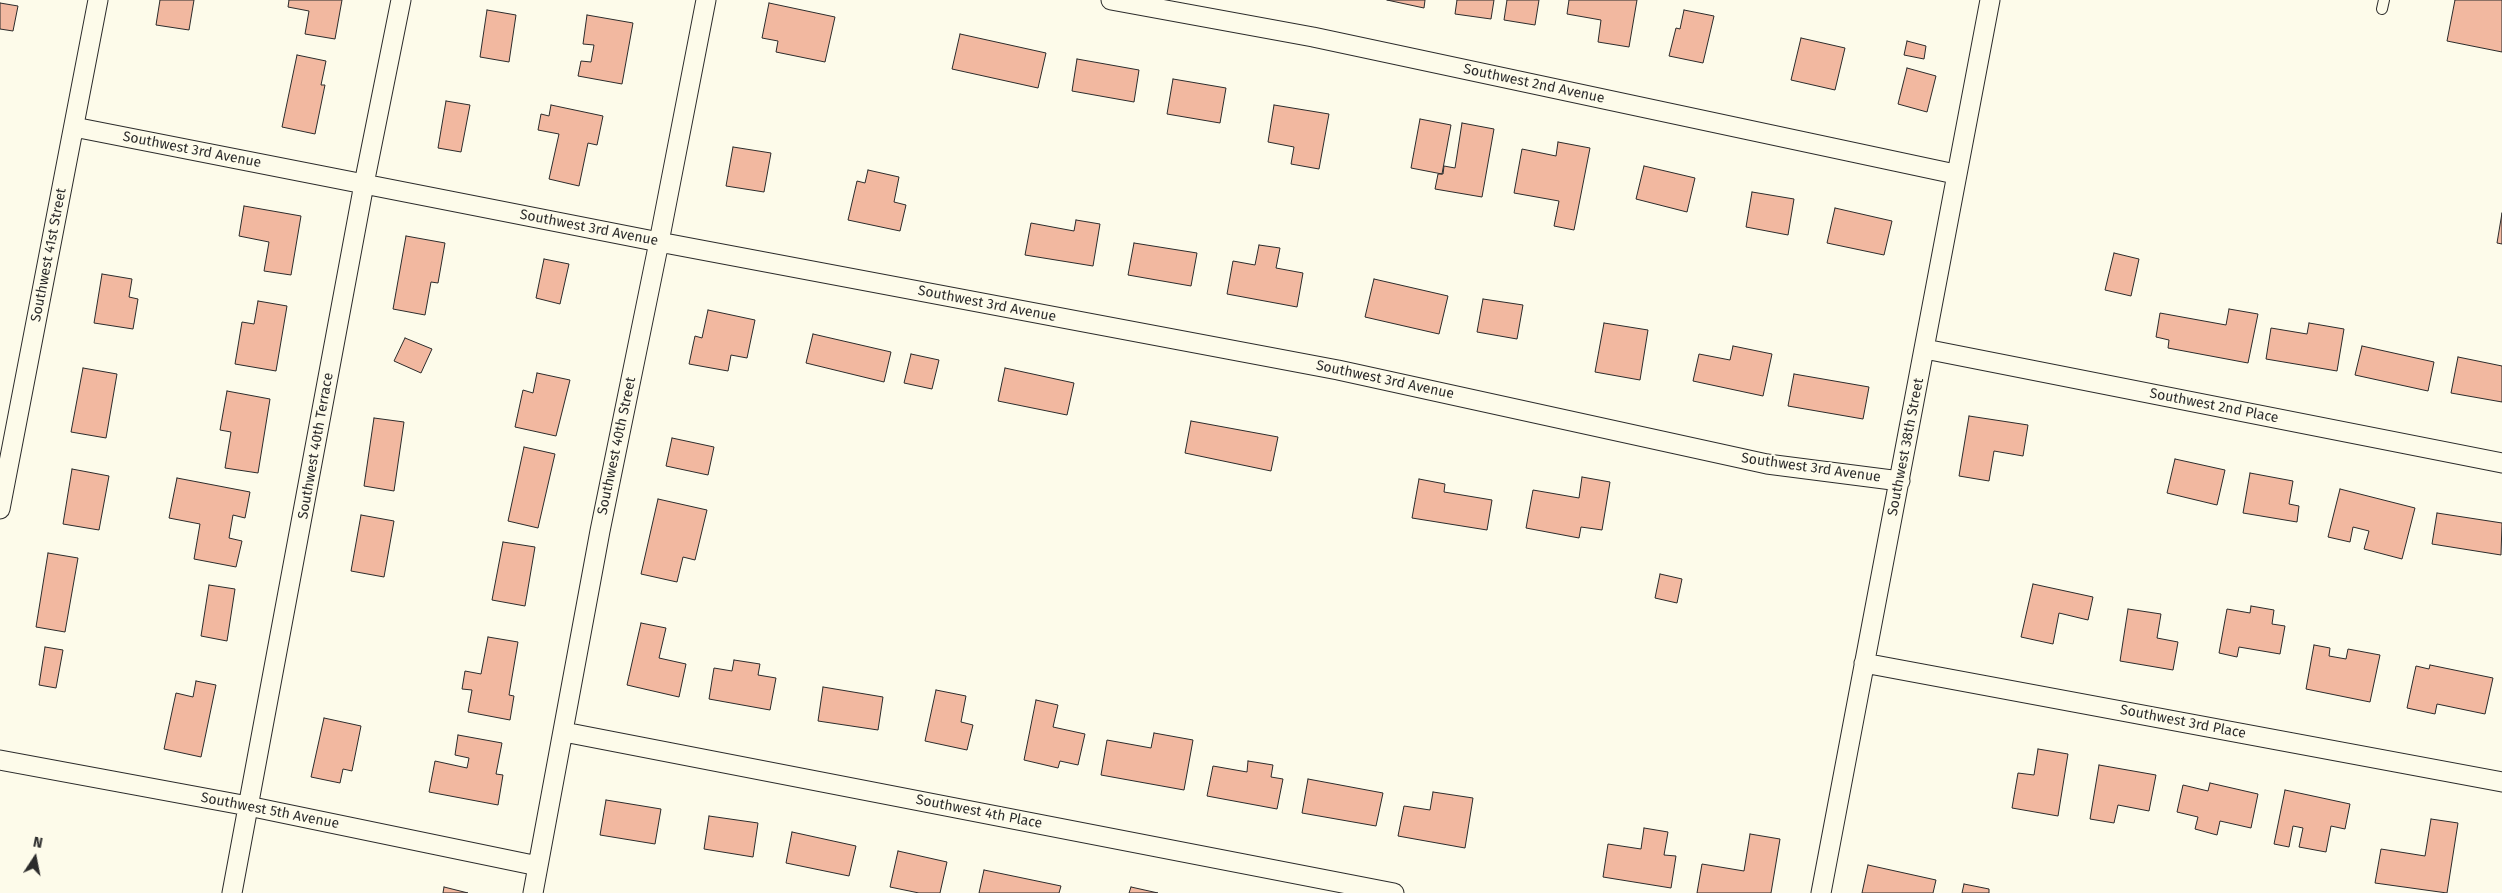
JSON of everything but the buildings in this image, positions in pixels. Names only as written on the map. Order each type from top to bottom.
[{"type":"street","name":"Southwest 41st Street","points":[[0,509],[98,0]]},
{"type":"street","name":"Southwest 40th Terrace","points":[[232,893],[364,184],[401,0]]},
{"type":"street","name":"Southwest 40th Street","points":[[533,893],[600,531],[660,242],[706,0]]},
{"type":"street","name":"Southwest 2nd Avenue","points":[[1111,0],[1313,37],[1955,174]]},
{"type":"street","name":"Southwest 38th Street","points":[[1821,893],[1925,349],[1955,174],[1990,0]]},
{"type":"street","name":"Southwest 3rd Avenue","points":[[74,127],[660,242],[1338,370],[1766,464],[1900,481]]},
{"type":"street","name":"Southwest 2nd Place","points":[[1925,349],[2502,463]]},
{"type":"street","name":"Southwest 3rd Place","points":[[1864,663],[2502,782]]},
{"type":"street","name":"Southwest 4th Place","points":[[564,732],[1394,893]]},
{"type":"street","name":"Southwest 5th Avenue","points":[[0,760],[248,806],[538,866]]}]
